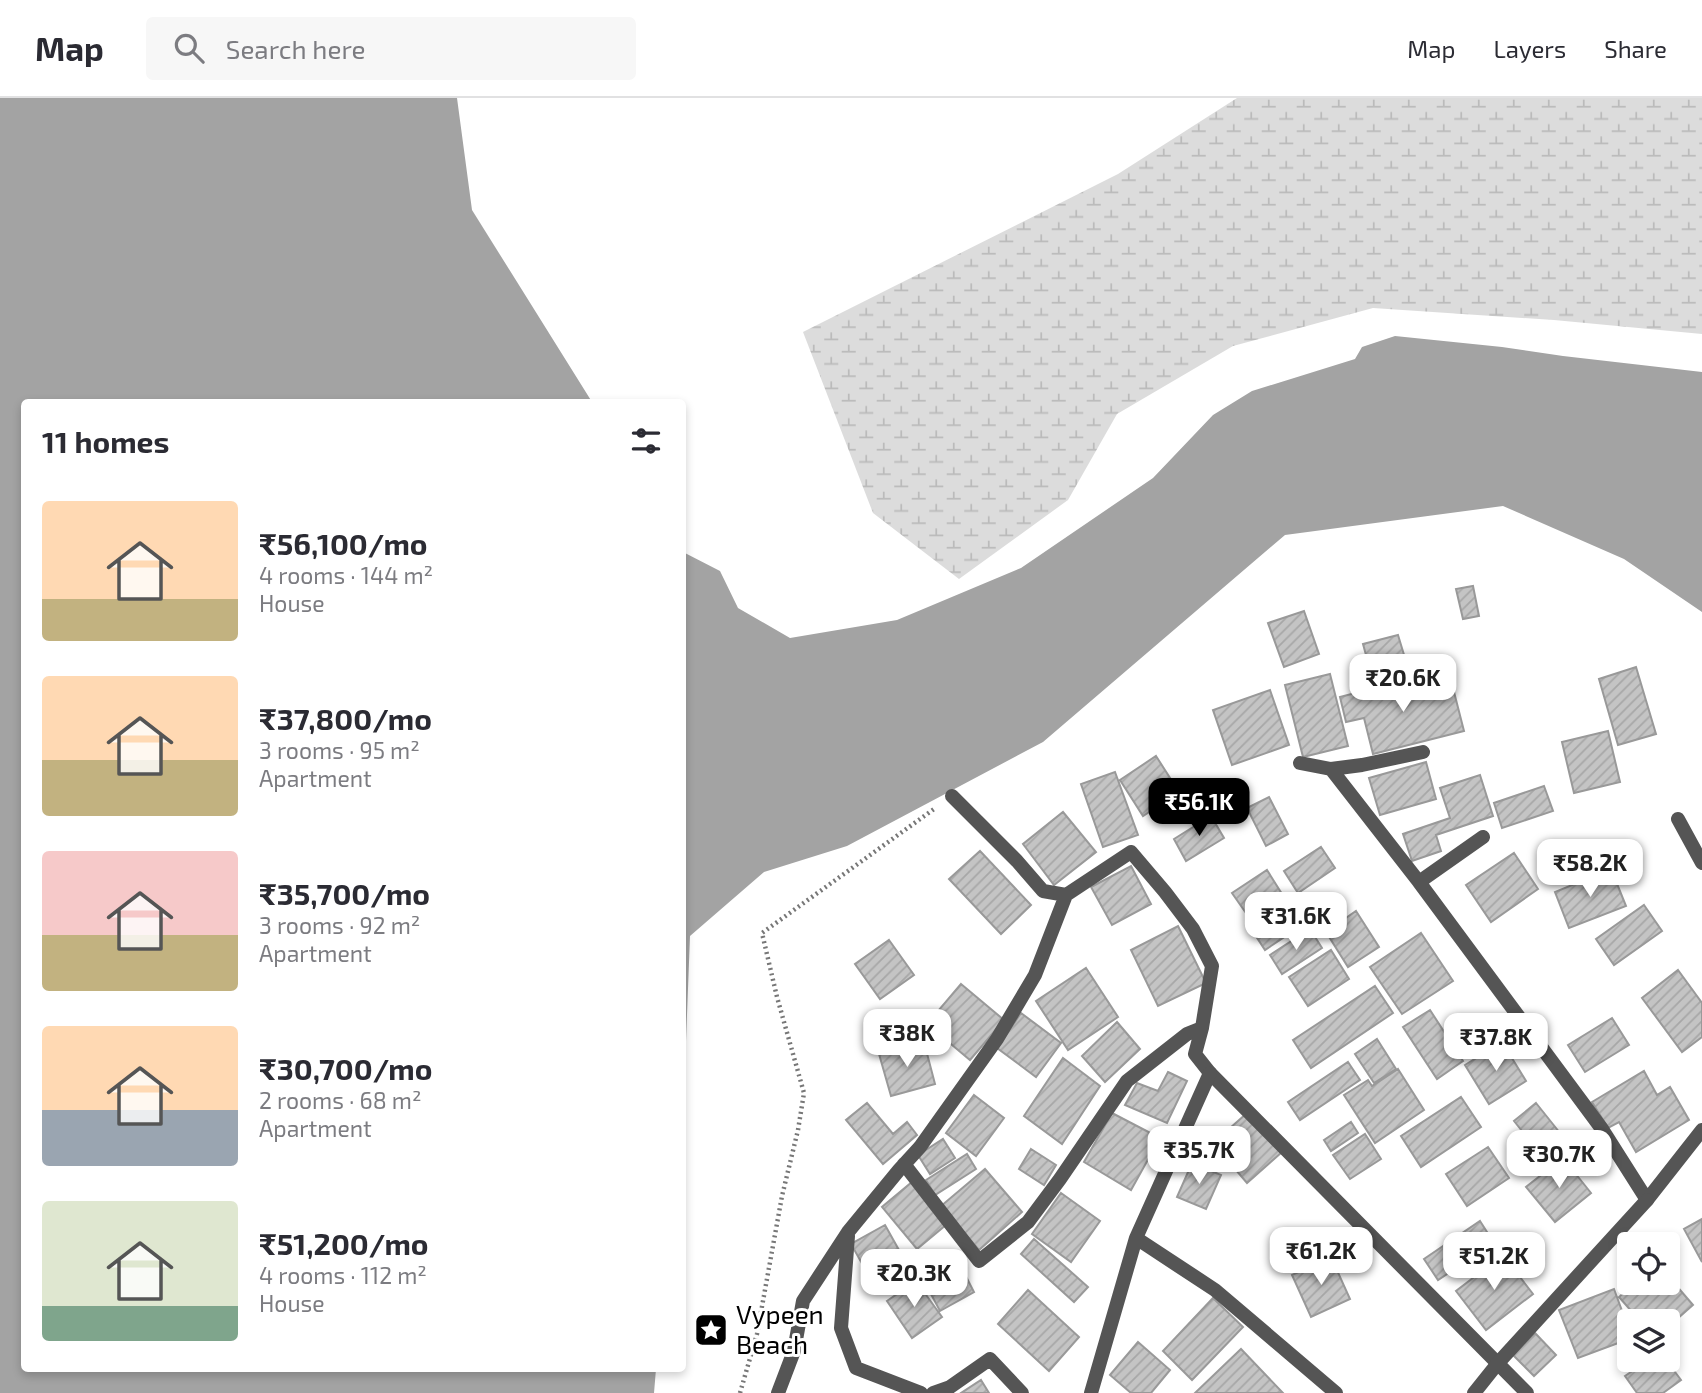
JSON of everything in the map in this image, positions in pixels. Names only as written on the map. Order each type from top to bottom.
[{"type":"street","points":[[1300,763],[1331,769],[1423,752]]},
{"type":"street","points":[[1331,769],[1419,882],[1602,1129],[1647,1200]]},
{"type":"street","points":[[952,796],[1043,891],[1066,895]]},
{"type":"street","points":[[1678,819],[1702,863]]},
{"type":"street","points":[[1419,882],[1483,837]]},
{"type":"street","points":[[778,1393],[793,1351],[803,1301],[848,1233],[920,1147],[997,1039],[1035,975],[1066,895],[1131,852],[1193,929],[1212,966],[1195,1054],[1210,1073],[1527,1393]]},
{"type":"street","points":[[904,1164],[979,1261],[1028,1222],[1127,1082],[1187,1034],[1202,1028]]},
{"type":"street","points":[[1091,1393],[1136,1238],[1210,1073]]},
{"type":"street","points":[[1474,1393],[1497,1363],[1647,1200],[1702,1130]]},
{"type":"street","points":[[848,1233],[841,1328],[856,1368],[921,1393]]},
{"type":"street","points":[[1136,1238],[1215,1290],[1336,1393]]},
{"type":"street","points":[[933,1393],[950,1387],[990,1359],[1022,1393]]},
{"type":"path","points":[[740,1393],[757,1334],[804,1093],[762,933],[952,796]]},
{"type":"green space","points":[[1237,98],[1702,98],[1702,334],[1554,320],[1373,308],[1233,346],[1117,414],[1068,500],[959,579],[873,513],[803,332],[1118,174]]},
{"type":"shaded area","points":[[0,98],[457,98],[472,210],[590,399],[21,399],[21,1372],[656,1372],[654,1393],[0,1393]]},
{"type":"shaded area","points":[[1395,336],[1702,372],[1702,612],[1624,559],[1503,506],[1285,535],[1043,742],[847,846],[764,872],[690,936],[686,1041],[686,554],[720,571],[738,608],[790,638],[897,620],[1021,568],[1153,478],[1213,415],[1252,391],[1355,359],[1362,347]]},
{"type":"building","points":[[1473,586],[1479,616],[1463,619],[1456,589]]},
{"type":"building","points":[[1304,611],[1319,654],[1284,667],[1268,623]]},
{"type":"building","points":[[1398,635],[1408,668],[1372,677],[1363,644]]},
{"type":"building","points":[[1636,667],[1656,734],[1618,745],[1599,679]]},
{"type":"building","points":[[1330,674],[1348,746],[1303,757],[1285,685]]},
{"type":"building","points":[[1421,676],[1427,698],[1454,692],[1464,731],[1373,754],[1364,718],[1346,722],[1340,697]]},
{"type":"building","points":[[1270,690],[1289,745],[1232,765],[1213,710]]},
{"type":"building","points":[[1608,731],[1620,782],[1574,793],[1562,742]]},
{"type":"building","points":[[1156,756],[1179,792],[1143,816],[1120,780]]},
{"type":"building","points":[[1426,762],[1436,799],[1380,815],[1369,778]]},
{"type":"building","points":[[1115,772],[1138,835],[1103,847],[1081,784]]},
{"type":"building","points":[[1480,775],[1493,816],[1436,835],[1441,851],[1412,861],[1403,834],[1450,818],[1440,788]]},
{"type":"building","points":[[1544,786],[1553,811],[1502,828],[1494,803]]},
{"type":"building","points":[[1269,797],[1288,834],[1266,846],[1247,808]]},
{"type":"building","points":[[1063,812],[1096,852],[1054,885],[1023,844]]},
{"type":"building","points":[[1211,816],[1224,838],[1186,861],[1174,839]]},
{"type":"building","points":[[1321,847],[1335,868],[1298,893],[1284,871]]},
{"type":"building","points":[[980,851],[1031,905],[1001,934],[949,879]]},
{"type":"building","points":[[1514,853],[1538,889],[1491,922],[1466,885]]},
{"type":"building","points":[[1131,866],[1151,904],[1112,925],[1091,887]]},
{"type":"building","points":[[1611,869],[1626,906],[1569,928],[1555,892]]},
{"type":"building","points":[[1267,870],[1282,894],[1248,916],[1232,893]]},
{"type":"building","points":[[1287,898],[1304,924],[1265,950],[1248,924]]},
{"type":"building","points":[[1644,905],[1662,931],[1614,965],[1596,939]]},
{"type":"building","points":[[1356,911],[1379,947],[1348,967],[1326,932]]},
{"type":"building","points":[[1178,926],[1206,983],[1158,1006],[1131,950]]},
{"type":"building","points":[[1310,929],[1322,948],[1282,974],[1270,955]]},
{"type":"building","points":[[1421,933],[1453,981],[1402,1014],[1370,967]]},
{"type":"building","points":[[889,940],[914,975],[880,999],[855,964]]},
{"type":"building","points":[[1331,950],[1349,979],[1308,1006],[1289,977]]},
{"type":"building","points":[[1086,968],[1118,1017],[1068,1050],[1036,1001]]},
{"type":"building","points":[[1678,970],[1702,1003],[1702,1037],[1682,1052],[1642,998]]},
{"type":"building","points":[[961,984],[1004,1020],[970,1060],[927,1024]]},
{"type":"building","points":[[1375,986],[1393,1013],[1311,1068],[1293,1040]]},
{"type":"building","points":[[1430,1010],[1463,1061],[1437,1079],[1403,1027]]},
{"type":"building","points":[[1021,1013],[1061,1043],[1036,1077],[997,1048]]},
{"type":"building","points":[[1612,1018],[1629,1045],[1585,1072],[1568,1045]]},
{"type":"building","points":[[1117,1022],[1140,1049],[1105,1082],[1082,1056]]},
{"type":"building","points":[[1377,1039],[1396,1069],[1374,1083],[1355,1054]]},
{"type":"building","points":[[924,1042],[935,1084],[891,1096],[879,1054]]},
{"type":"building","points":[[1502,1042],[1526,1081],[1489,1104],[1465,1065]]},
{"type":"building","points":[[1063,1058],[1100,1086],[1062,1144],[1024,1116]]},
{"type":"building","points":[[1348,1062],[1360,1080],[1300,1120],[1288,1102]]},
{"type":"building","points":[[1398,1069],[1424,1110],[1375,1143],[1344,1095],[1368,1080],[1372,1086]]},
{"type":"building","points":[[1644,1071],[1657,1095],[1670,1087],[1689,1120],[1636,1152],[1619,1122],[1608,1128],[1592,1102]]},
{"type":"building","points":[[1168,1072],[1187,1081],[1167,1123],[1125,1105],[1137,1083],[1158,1091]]},
{"type":"building","points":[[974,1095],[1004,1118],[976,1156],[946,1133]]},
{"type":"building","points":[[1461,1097],[1481,1127],[1421,1167],[1401,1136]]},
{"type":"building","points":[[867,1103],[893,1134],[907,1122],[917,1135],[883,1164],[846,1120]]},
{"type":"building","points":[[1536,1103],[1560,1133],[1538,1151],[1514,1121]]},
{"type":"building","points":[[1112,1113],[1160,1138],[1131,1190],[1084,1162]]},
{"type":"building","points":[[1246,1114],[1281,1153],[1247,1183],[1213,1143]]},
{"type":"building","points":[[1351,1122],[1358,1133],[1331,1151],[1324,1140]]},
{"type":"building","points":[[1365,1134],[1381,1159],[1350,1179],[1333,1155]]},
{"type":"building","points":[[943,1139],[955,1158],[930,1174],[918,1155]]},
{"type":"building","points":[[1488,1147],[1509,1178],[1467,1206],[1446,1174]]},
{"type":"building","points":[[1031,1149],[1056,1165],[1044,1185],[1019,1169]]},
{"type":"building","points":[[967,1154],[976,1169],[935,1195],[926,1180]]},
{"type":"building","points":[[1563,1158],[1591,1193],[1555,1222],[1526,1187]]},
{"type":"building","points":[[1192,1163],[1221,1175],[1206,1209],[1177,1197]]},
{"type":"building","points":[[985,1169],[1022,1212],[979,1250],[941,1206]]},
{"type":"building","points":[[912,1182],[947,1224],[917,1249],[882,1207]]},
{"type":"building","points":[[1061,1193],[1100,1221],[1071,1262],[1032,1234]]},
{"type":"building","points":[[1702,1219],[1702,1262],[1684,1229]]},
{"type":"building","points":[[1480,1221],[1494,1243],[1438,1280],[1424,1259]]},
{"type":"building","points":[[885,1225],[904,1259],[897,1264],[904,1277],[878,1292],[851,1244]]},
{"type":"building","points":[[1034,1239],[1088,1287],[1074,1302],[1021,1254]]},
{"type":"building","points":[[953,1251],[974,1292],[940,1311],[918,1270]]},
{"type":"building","points":[[1503,1255],[1533,1294],[1486,1330],[1456,1291]]},
{"type":"building","points":[[1331,1257],[1350,1299],[1311,1317],[1292,1275]]},
{"type":"building","points":[[916,1281],[942,1317],[912,1338],[887,1301]]},
{"type":"building","points":[[1614,1289],[1621,1309],[1617,1309],[1617,1343],[1578,1358],[1559,1310]]},
{"type":"building","points":[[1028,1290],[1079,1337],[1049,1371],[998,1324]]},
{"type":"building","points":[[1680,1290],[1693,1305],[1680,1316],[1680,1309],[1630,1309],[1619,1297],[1680,1295]]},
{"type":"building","points":[[1213,1298],[1243,1327],[1192,1380],[1163,1351]]},
{"type":"building","points":[[1535,1333],[1556,1355],[1534,1376],[1513,1355]]},
{"type":"building","points":[[1138,1342],[1170,1370],[1151,1393],[1131,1393],[1110,1375]]},
{"type":"building","points":[[1241,1349],[1283,1393],[1195,1393]]},
{"type":"building","points":[[1631,1372],[1675,1372],[1681,1380],[1663,1393],[1637,1393],[1625,1376]]},
{"type":"building","points":[[981,1380],[989,1393],[961,1393]]},
{"type":"place","name":"Vypeen Beach","points":[[711,1330]]}]
